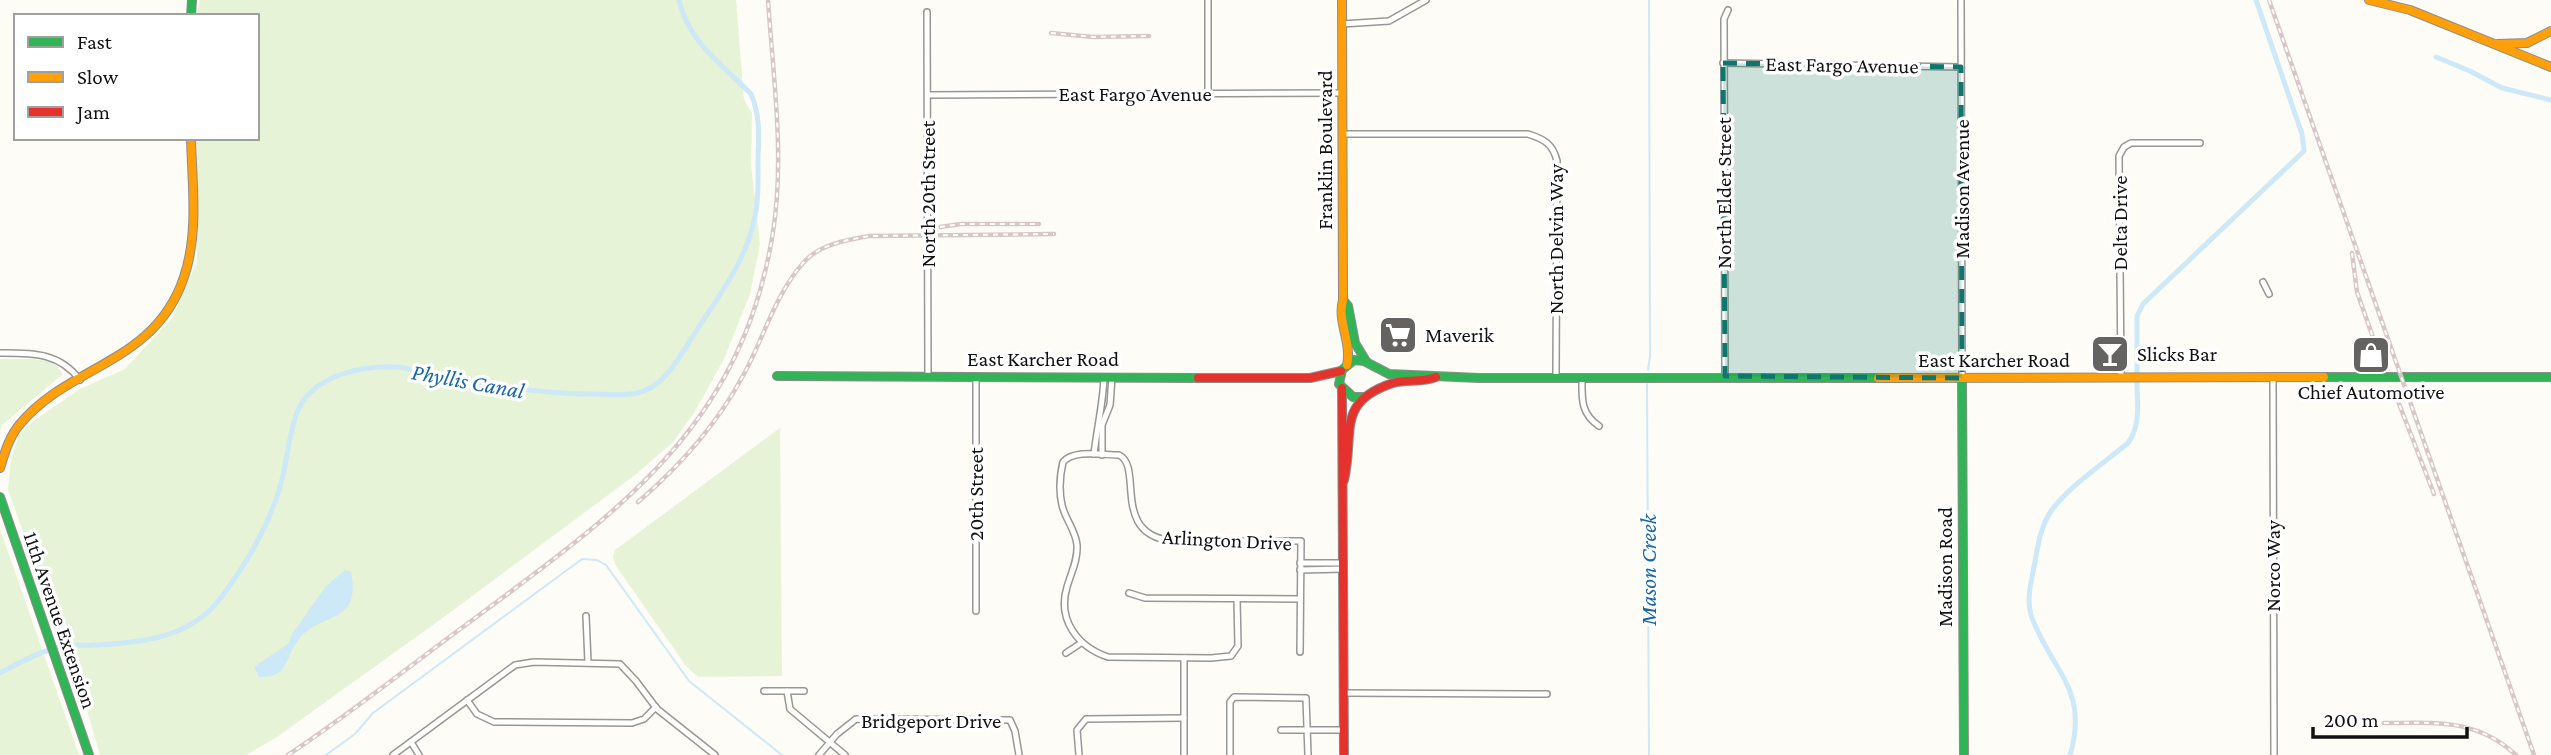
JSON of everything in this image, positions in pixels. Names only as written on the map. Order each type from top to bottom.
[{"type":"main road","name":"Franklin Boulevard","points":[[1342,0],[1343,300],[1340,307],[1349,354],[1340,386],[1344,755]]},
{"type":"main road","points":[[2369,0],[2410,10],[2551,67]]},
{"type":"main road","points":[[2496,44],[2527,43],[2551,31]]},
{"type":"main road","points":[[0,468],[12,433],[26,415],[112,362],[144,338],[154,328],[178,291],[184,276],[192,236],[191,140]]},
{"type":"main road","name":"Franklin Boulevard","points":[[1343,300],[1348,306],[1355,343],[1377,370],[1377,384],[1358,403],[1350,418],[1347,472],[1343,483]]},
{"type":"main road","points":[[1310,378],[1331,375],[1354,360],[1367,361]]},
{"type":"main road","points":[[1377,370],[1389,374],[1430,374],[1436,377]]},
{"type":"main road","name":"East Karcher Road","points":[[777,376],[1310,378]]},
{"type":"main road","points":[[1310,378],[1332,381],[1353,397],[1397,382],[1430,380],[1436,377]]},
{"type":"main road","name":"East Karcher Road","points":[[1436,377],[2549,377]]},
{"type":"main road","name":"Madison Road","points":[[1962,378],[1964,755]]},
{"type":"main road","name":"11th Avenue Extension","points":[[0,497],[89,755]]},
{"type":"street","points":[[1208,0],[1208,93]]},
{"type":"street","points":[[1342,24],[1389,21],[1426,0]]},
{"type":"street","name":"Madison Avenue","points":[[1961,0],[1962,378]]},
{"type":"street","name":"North Elder Street","points":[[1725,376],[1724,19],[1728,10]]},
{"type":"street","name":"North 20th Street","points":[[927,12],[928,376]]},
{"type":"street","name":"East Fargo Avenue","points":[[1724,63],[1961,67]]},
{"type":"street","name":"East Fargo Avenue","points":[[928,95],[1342,93]]},
{"type":"street","name":"North Delvin Way","points":[[1342,134],[1528,134],[1548,143],[1554,150],[1556,161],[1556,377]]},
{"type":"street","name":"Delta Drive","points":[[2121,378],[2119,156],[2124,147],[2131,144],[2200,143]]},
{"type":"street","points":[[2263,282],[2269,294]]},
{"type":"street","points":[[0,353],[48,355],[73,370],[80,380]]},
{"type":"street","name":"20th Street","points":[[976,376],[976,611]]},
{"type":"street","points":[[1094,454],[1097,424],[1108,377]]},
{"type":"street","points":[[1102,455],[1102,425],[1110,405],[1108,377]]},
{"type":"street","points":[[1582,377],[1582,405],[1590,420],[1599,426]]},
{"type":"street","name":"Norco Way","points":[[2273,378],[2274,755]]},
{"type":"street","name":"Arlington Drive","points":[[1081,643],[1074,636],[1066,616],[1065,595],[1076,563],[1077,547],[1062,506],[1061,469],[1067,457],[1119,455],[1127,461],[1132,506],[1143,527],[1155,537],[1195,541],[1301,541],[1300,652]]},
{"type":"street","name":"Arlington Drive","points":[[1300,566],[1344,566]]},
{"type":"street","points":[[1129,593],[1145,598],[1300,599]]},
{"type":"street","points":[[1066,653],[1081,643],[1108,657],[1184,658],[1224,657],[1234,654],[1237,646],[1237,599]]},
{"type":"street","points":[[586,616],[588,662]]},
{"type":"street","points":[[1184,658],[1184,755]]},
{"type":"street","points":[[393,755],[520,662],[588,662],[620,664],[656,707],[715,755]]},
{"type":"street","points":[[764,691],[804,691]]},
{"type":"street","points":[[787,691],[790,709],[845,755]]},
{"type":"street","points":[[1343,693],[1547,694]]},
{"type":"street","points":[[1230,755],[1230,702],[1234,696],[1306,698],[1308,755]]},
{"type":"street","points":[[467,700],[477,714],[494,722],[632,723],[644,719],[656,707]]},
{"type":"street","points":[[1079,755],[1077,730],[1086,719],[1184,718]]},
{"type":"street","name":"Bridgeport Drive","points":[[820,755],[843,728],[856,719],[1010,720],[1013,723],[1019,755]]},
{"type":"street","points":[[1281,730],[1343,730]]},
{"type":"street","points":[[411,742],[419,755]]},
{"type":"highlighted area","points":[[1723,63],[1961,67],[1962,378],[1725,376]]},
{"type":"green space","points":[[200,0],[736,0],[744,100],[752,113],[751,164],[760,244],[750,294],[724,359],[694,413],[673,442],[635,475],[448,614],[277,737],[246,755],[100,755],[86,707],[8,490],[11,458],[19,435],[32,422],[80,389],[125,369],[172,318],[197,262],[197,140],[259,140],[259,14],[197,14]]},
{"type":"green space","points":[[0,359],[53,362],[63,374],[2,425],[0,431]]},
{"type":"green space","points":[[780,428],[782,676],[698,677],[686,666],[616,566],[613,557],[615,550]]},
{"type":"green space","points":[[0,529],[79,755],[0,755]]},
{"type":"water","points":[[345,570],[351,572],[353,589],[345,609],[299,639],[285,666],[276,674],[259,677],[254,667],[289,643],[292,634],[326,586]]},
{"type":"waterway","name":"Phyllis Canal","points":[[0,673],[39,654],[64,646],[130,642],[164,636],[208,612],[238,573],[269,517],[282,478],[293,424],[303,401],[313,390],[339,375],[369,368],[399,367],[520,389],[616,395],[647,390],[664,377],[684,351],[737,266],[750,236],[758,189],[758,125],[751,94],[698,41],[679,0]]},
{"type":"waterway","name":"Mason Creek","points":[[1648,370],[1649,0]]},
{"type":"waterway","points":[[2137,373],[2137,316],[2143,304],[2304,151],[2302,134],[2256,0]]},
{"type":"waterway","points":[[2436,57],[2502,88],[2551,100]]},
{"type":"waterway","points":[[2070,755],[2075,732],[2075,713],[2065,680],[2031,615],[2031,581],[2040,535],[2051,511],[2087,475],[2128,443],[2132,436],[2137,414],[2137,382]]},
{"type":"waterway","name":"Mason Creek","points":[[1647,384],[1649,755]]},
{"type":"waterway","points":[[326,755],[355,734],[373,713],[582,559],[597,560],[606,565],[689,681],[782,755]]},
{"type":"railway","points":[[288,755],[573,544],[621,504],[664,461],[702,414],[733,361],[757,301],[773,232],[778,145],[768,0]]},
{"type":"railway","points":[[2269,0],[2534,755]]},
{"type":"railway","points":[[1051,33],[1093,37],[1149,36]]},
{"type":"railway","points":[[940,227],[961,224],[1039,224]]},
{"type":"railway","points":[[638,502],[683,459],[722,410],[744,374],[786,287],[811,255],[835,244],[869,236],[1054,234]]},
{"type":"railway","points":[[2352,253],[2357,292],[2382,363]]},
{"type":"railway","points":[[2396,396],[2434,494]]},
{"type":"railway","points":[[2384,723],[2454,725],[2486,734],[2516,755]]},
{"type":"traffic: fast","points":[[191,14],[192,0]]},
{"type":"traffic: fast","points":[[1343,300],[1348,306],[1355,343],[1366,361]]},
{"type":"traffic: fast","points":[[1365,397],[1353,397],[1339,384],[1342,370],[1354,360],[1364,361],[1389,374],[1479,378],[1878,378]]},
{"type":"traffic: fast","points":[[777,376],[1198,378]]},
{"type":"traffic: fast","points":[[2324,377],[2551,377]]},
{"type":"traffic: fast","points":[[1962,378],[1964,755]]},
{"type":"traffic: fast","points":[[0,497],[89,755]]},
{"type":"traffic: slow","points":[[1342,0],[1342,308],[1348,348],[1347,365]]},
{"type":"traffic: slow","points":[[2369,0],[2410,10],[2551,67]]},
{"type":"traffic: slow","points":[[2498,44],[2527,43],[2551,31]]},
{"type":"traffic: slow","points":[[0,468],[13,434],[40,404],[133,346],[153,328],[171,306],[184,277],[192,243],[191,140]]},
{"type":"traffic: slow","points":[[1878,378],[2324,377]]},
{"type":"traffic: jam","points":[[1198,378],[1310,378],[1341,371]]},
{"type":"traffic: jam","points":[[1344,480],[1351,421],[1362,400],[1393,383],[1436,377]]},
{"type":"traffic: jam","points":[[1342,388],[1344,755]]},
{"type":"place","name":"Maverik","points":[[1398,335]]},
{"type":"place","name":"Slicks Bar","points":[[2110,354]]},
{"type":"place","name":"Chief Automotive","points":[[2371,355]]}]
